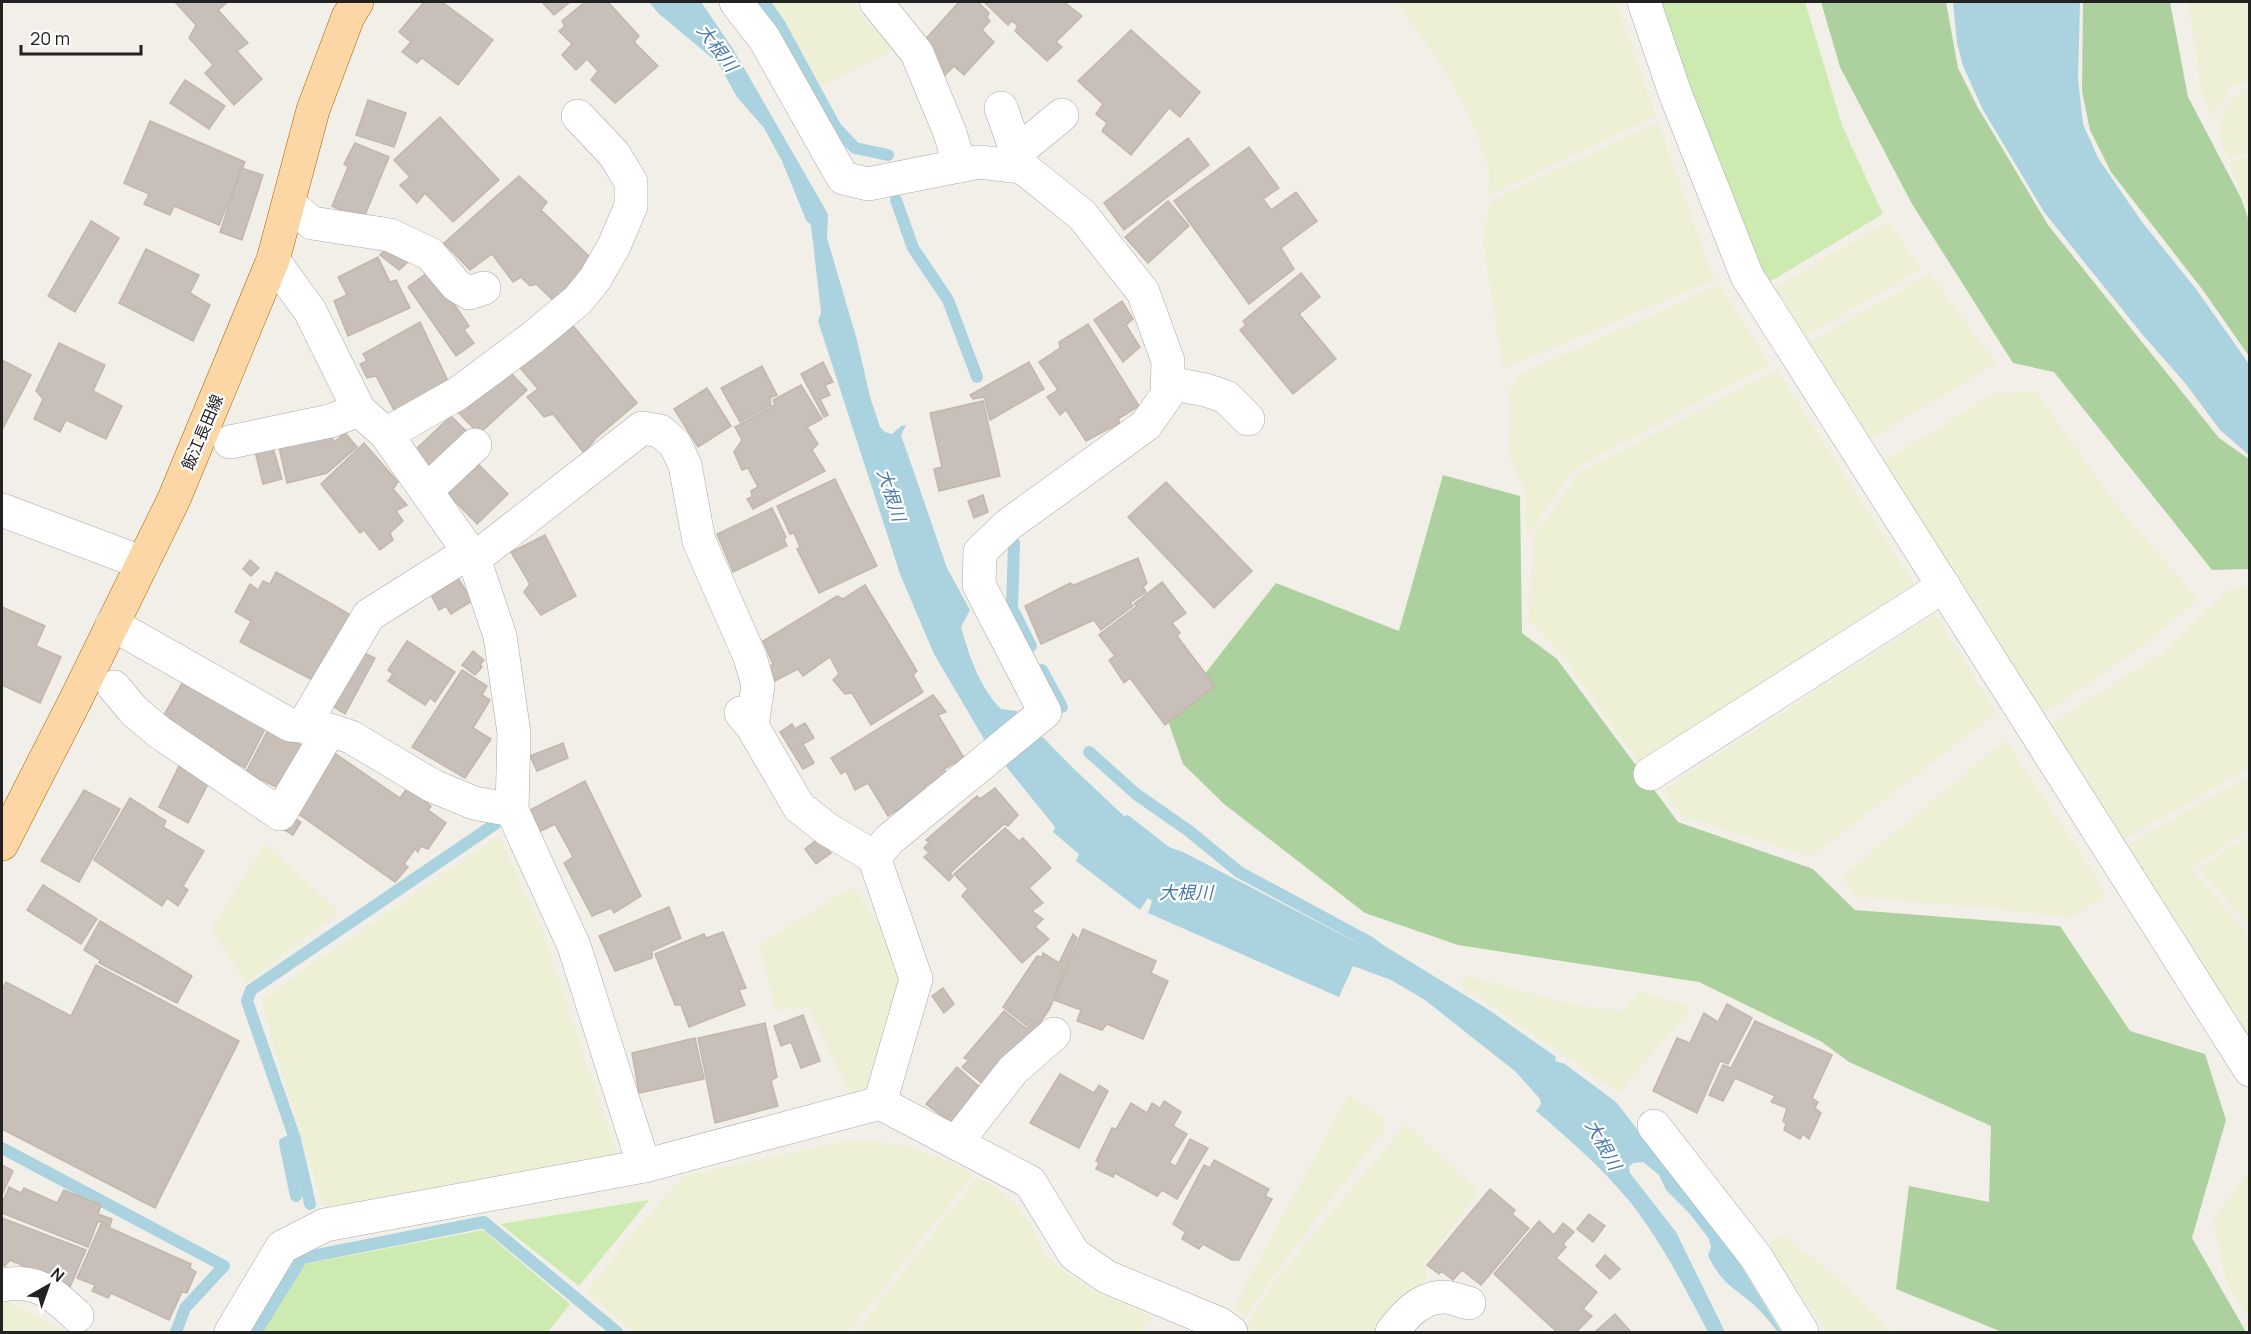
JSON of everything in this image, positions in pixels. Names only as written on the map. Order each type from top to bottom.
[{"type":"main road","name":"飯江長田線","points":[[2,844],[174,499],[273,260],[313,110],[348,17],[357,2]]},
{"type":"street","points":[[736,2],[764,38],[843,178],[868,184],[979,162],[1019,160],[1062,115]]},
{"type":"street","points":[[876,2],[916,53],[950,133],[960,166]]},
{"type":"street","points":[[1644,2],[1675,93],[1747,276],[2250,1070]]},
{"type":"street","points":[[874,857],[890,839],[1045,712],[979,585],[980,552],[1008,525],[1146,425],[1167,395],[1168,361],[1143,292],[1082,215],[1019,160],[1001,108]]},
{"type":"street","points":[[386,434],[457,393],[531,339],[578,300],[595,279],[614,246],[631,206],[631,182],[614,154],[578,116]]},
{"type":"street","points":[[289,204],[312,223],[390,235],[430,254],[456,285],[469,293],[484,288]]},
{"type":"street","points":[[273,260],[310,311],[359,410],[386,434],[471,556],[500,636],[514,733],[512,810],[574,946],[644,1166]]},
{"type":"street","points":[[1168,383],[1206,390],[1226,398],[1248,419]]},
{"type":"street","points":[[230,442],[330,422],[359,410]]},
{"type":"street","points":[[114,687],[134,711],[159,732],[280,814],[316,729],[369,615],[471,556],[642,428],[660,431],[675,444],[685,465],[699,541],[753,666],[758,685],[747,719],[799,807],[827,829],[874,857],[916,979],[880,1103]]},
{"type":"street","points":[[426,491],[475,446]]},
{"type":"street","points":[[2,510],[143,562]]},
{"type":"street","points":[[1650,774],[1944,586]]},
{"type":"street","points":[[112,624],[290,725],[351,737],[432,786],[474,803],[512,810]]},
{"type":"street","points":[[956,1143],[1013,1070],[1054,1034]]},
{"type":"street","points":[[231,1332],[282,1247],[325,1225],[644,1166],[880,1103],[1030,1182],[1074,1254],[1107,1277],[1220,1324],[1231,1332]]},
{"type":"street","points":[[1654,1126],[1756,1257],[1802,1332]]},
{"type":"street","points":[[2,1286],[25,1283],[39,1287],[55,1295],[77,1316]]},
{"type":"street","points":[[1392,1332],[1402,1318],[1418,1304],[1441,1297],[1468,1303]]},
{"type":"green space","points":[[771,2],[851,2],[893,50],[821,87],[782,17]]},
{"type":"green space","points":[[1396,2],[1616,2],[1656,116],[1488,196],[1489,170],[1470,116],[1437,58]]},
{"type":"green space","points":[[1659,2],[1805,2],[1843,128],[1883,214],[1766,284],[1751,251]]},
{"type":"green space","points":[[1821,2],[1946,2],[1958,68],[1977,106],[2048,225],[2219,438],[2249,459],[2249,569],[2212,570],[2054,372],[2013,363],[1912,204],[1840,67]]},
{"type":"green space","points":[[2083,2],[2170,2],[2188,97],[2241,198],[2249,221],[2249,356],[2202,289],[2111,172],[2090,130],[2082,91]]},
{"type":"green space","points":[[2188,2],[2249,2],[2249,81],[2233,86],[2212,116],[2202,95]]},
{"type":"green space","points":[[2249,88],[2249,152],[2228,158],[2219,134],[2224,108],[2243,90]]},
{"type":"green space","points":[[1658,122],[1714,280],[1503,369],[1483,242],[1490,201]]},
{"type":"green space","points":[[2250,157],[2249,211],[2229,163]]},
{"type":"green space","points":[[1888,222],[1921,269],[1799,340],[1768,291]]},
{"type":"green space","points":[[1930,274],[1996,364],[1865,442],[1804,345]]},
{"type":"green space","points":[[1719,285],[1770,364],[1574,469],[1526,538],[1525,490],[1509,457],[1510,391],[1520,374]]},
{"type":"green space","points":[[1777,370],[1914,584],[1639,763],[1561,654],[1528,619],[1533,537],[1580,472]]},
{"type":"green space","points":[[2036,392],[2117,506],[2198,599],[2144,645],[2038,718],[1877,466],[1993,394]]},
{"type":"green space","points":[[1443,475],[1520,496],[1522,633],[1557,659],[1678,822],[1813,869],[1855,910],[2060,926],[2130,1031],[2205,1054],[2226,1120],[2192,1238],[2246,1332],[2002,1332],[1896,1289],[1909,1186],[1989,1202],[1991,1126],[1849,1062],[1822,1042],[1699,982],[1458,945],[1365,913],[1224,804],[1183,764],[1168,721],[1276,583],[1399,631]]},
{"type":"green space","points":[[2249,586],[2249,768],[2121,841],[2045,728],[2162,653],[2229,589]]},
{"type":"green space","points":[[1935,614],[1996,713],[1812,857],[1682,816],[1663,790]]},
{"type":"green space","points":[[2005,740],[2090,868],[2105,895],[2072,918],[1856,897],[1841,877]]},
{"type":"green space","points":[[2249,776],[2249,828],[2192,869],[2249,936],[2249,1039],[2127,845]]},
{"type":"green space","points":[[2249,835],[2249,925],[2198,869]]},
{"type":"green space","points":[[499,836],[541,927],[618,1157],[333,1209],[322,1203],[271,1039],[262,999]]},
{"type":"green space","points":[[265,843],[339,912],[246,983],[211,929]]},
{"type":"green space","points":[[853,886],[879,925],[903,978],[871,1094],[852,1097],[807,1006],[775,1011],[760,944]]},
{"type":"green space","points":[[1467,976],[1575,1005],[1623,1011],[1639,991],[1692,1007],[1619,1093],[1458,983]]},
{"type":"green space","points":[[1349,1094],[1384,1118],[1384,1130],[1246,1316],[1233,1308]]},
{"type":"green space","points":[[1406,1124],[1479,1191],[1423,1267],[1429,1275],[1386,1332],[1255,1332],[1246,1326],[1273,1283]]},
{"type":"green space","points":[[846,1141],[874,1141],[910,1147],[946,1160],[974,1174],[848,1332],[634,1332],[586,1292],[641,1223],[684,1176]]},
{"type":"green space","points":[[2249,1171],[2249,1318],[2226,1282],[2213,1220]]},
{"type":"green space","points":[[977,1178],[994,1186],[1016,1205],[1033,1228],[1043,1252],[1056,1265],[1090,1289],[1152,1316],[1139,1332],[856,1332]]},
{"type":"green space","points":[[649,1200],[579,1286],[500,1224]]},
{"type":"green space","points":[[483,1230],[570,1304],[548,1332],[262,1332],[305,1264]]},
{"type":"green space","points":[[1783,1235],[1848,1287],[1893,1332],[1826,1332],[1767,1249],[1773,1238]]},
{"type":"green space","points":[[2,1298],[67,1332],[2,1332]]},
{"type":"water","name":"大根川","points":[[649,2],[701,2],[733,49],[828,214],[827,238],[880,427],[892,434],[901,426],[906,425],[901,435],[947,568],[970,610],[961,627],[968,649],[981,681],[994,701],[1001,709],[1017,711],[1124,816],[1128,815],[1169,847],[1185,853],[1358,943],[1380,943],[1489,1010],[1556,1057],[1555,1061],[1565,1064],[1616,1102],[1734,1254],[1781,1332],[1778,1332],[1756,1307],[1720,1275],[1708,1255],[1711,1247],[1709,1239],[1690,1214],[1666,1190],[1659,1175],[1643,1162],[1633,1163],[1629,1167],[1630,1173],[1676,1232],[1725,1332],[1708,1332],[1663,1250],[1620,1190],[1573,1143],[1536,1111],[1541,1104],[1540,1099],[1516,1072],[1425,1000],[1391,980],[1353,966],[1339,997],[1148,913],[1152,901],[1148,898],[1140,910],[1076,861],[1079,854],[1053,832],[1055,827],[984,739],[934,654],[900,574],[818,321],[821,312],[811,225],[806,220],[782,161],[764,128],[737,97],[718,63],[658,13]]},
{"type":"water","points":[[1953,2],[2080,2],[2078,79],[2083,124],[2098,158],[2142,222],[2196,289],[2249,364],[2249,455],[2220,430],[2185,383],[2142,334],[2044,212],[1983,110],[1963,66],[1957,43]]},
{"type":"building","points":[[175,2],[228,2],[218,10],[248,43],[237,51],[262,79],[234,105],[205,73],[213,65],[189,38],[196,25]]},
{"type":"building","points":[[424,2],[442,2],[493,40],[458,85],[422,58],[417,63],[402,52],[411,42],[399,32]]},
{"type":"building","points":[[542,2],[570,2],[554,15]]},
{"type":"building","points":[[585,2],[608,2],[639,36],[634,42],[658,66],[615,103],[591,80],[598,71],[587,59],[576,70],[562,55],[572,44],[559,31],[565,26],[562,21]]},
{"type":"building","points":[[959,2],[978,2],[989,13],[987,18],[990,21],[982,30],[994,42],[964,75],[954,66],[942,78],[924,41]]},
{"type":"building","points":[[984,2],[1064,2],[1082,16],[1056,42],[1062,47],[1047,61],[1015,31],[1018,26],[1012,21],[1008,25]]},
{"type":"building","points":[[1131,30],[1200,92],[1180,117],[1169,108],[1131,155],[1102,131],[1107,123],[1096,114],[1103,104],[1078,81]]},
{"type":"building","points":[[185,80],[225,106],[209,129],[170,103]]},
{"type":"building","points":[[368,100],[406,113],[394,147],[356,135]]},
{"type":"building","points":[[440,117],[499,180],[453,222],[425,193],[417,203],[400,185],[410,177],[394,160]]},
{"type":"building","points":[[150,121],[245,162],[219,225],[174,206],[170,215],[144,204],[149,194],[124,183]]},
{"type":"building","points":[[1188,138],[1209,165],[1124,230],[1104,203]]},
{"type":"building","points":[[355,143],[389,157],[363,220],[332,206],[348,167],[344,164]]},
{"type":"building","points":[[1249,147],[1279,188],[1263,199],[1271,210],[1296,192],[1317,221],[1281,248],[1294,269],[1249,304],[1174,201]]},
{"type":"building","points":[[241,168],[263,175],[242,240],[220,232]]},
{"type":"building","points":[[519,176],[547,202],[541,210],[594,261],[559,306],[536,284],[530,286],[521,277],[513,282],[492,254],[470,270],[444,243]]},
{"type":"building","points":[[1168,201],[1189,226],[1148,263],[1125,237]]},
{"type":"building","points":[[91,221],[119,238],[75,312],[48,296]]},
{"type":"building","points":[[390,244],[410,260],[399,270],[380,255]]},
{"type":"building","points":[[146,249],[199,275],[190,293],[210,305],[193,341],[119,303]]},
{"type":"building","points":[[378,257],[390,282],[396,280],[410,308],[348,336],[334,301],[347,295],[338,277]]},
{"type":"building","points":[[431,270],[469,326],[464,330],[474,343],[456,356],[408,287]]},
{"type":"building","points":[[1301,273],[1320,297],[1299,314],[1336,359],[1293,394],[1240,330],[1246,325],[1243,321]]},
{"type":"building","points":[[1122,301],[1133,319],[1126,325],[1140,347],[1123,362],[1094,320]]},
{"type":"building","points":[[420,322],[448,381],[396,414],[376,376],[367,378],[360,364],[367,361],[363,354]]},
{"type":"building","points":[[570,322],[637,403],[596,438],[584,453],[553,414],[544,417],[527,397],[538,389],[517,364]]},
{"type":"building","points":[[1088,324],[1139,406],[1118,419],[1120,423],[1086,441],[1066,410],[1060,415],[1047,397],[1058,390],[1039,362],[1060,348],[1059,342]]},
{"type":"building","points":[[59,343],[105,365],[93,391],[122,406],[106,439],[66,420],[60,432],[34,419],[43,399],[36,391]]},
{"type":"building","points":[[2,360],[31,375],[2,430]]},
{"type":"building","points":[[823,362],[833,382],[825,385],[830,395],[820,399],[828,415],[824,417],[801,374]]},
{"type":"building","points":[[1029,362],[1044,389],[990,420],[984,397],[973,399],[970,395]]},
{"type":"building","points":[[762,366],[777,395],[770,398],[771,405],[740,422],[721,388]]},
{"type":"building","points":[[507,369],[527,390],[479,434],[458,412]]},
{"type":"building","points":[[801,385],[822,419],[807,427],[818,444],[812,450],[825,471],[753,509],[747,499],[752,497],[751,491],[758,487],[748,468],[742,470],[734,452],[742,440],[735,427],[775,405],[773,400]]},
{"type":"building","points":[[707,388],[731,426],[698,447],[674,409]]},
{"type":"building","points":[[983,401],[1000,476],[939,491],[934,469],[942,467],[930,413]]},
{"type":"building","points":[[451,416],[467,432],[429,467],[415,450]]},
{"type":"building","points":[[329,430],[334,442],[345,433],[357,447],[327,473],[287,483],[278,443]]},
{"type":"building","points":[[364,443],[398,482],[393,489],[407,505],[396,511],[403,521],[390,533],[393,540],[380,550],[364,530],[360,533],[321,484]]},
{"type":"building","points":[[272,444],[282,479],[263,484],[254,447]]},
{"type":"building","points":[[478,464],[508,494],[477,524],[446,492]]},
{"type":"building","points":[[835,479],[877,566],[819,593],[797,549],[800,547],[794,533],[790,534],[777,506]]},
{"type":"building","points":[[1166,482],[1252,571],[1214,608],[1128,517]]},
{"type":"building","points":[[983,495],[988,512],[974,518],[968,501]]},
{"type":"building","points":[[772,508],[786,537],[784,539],[787,546],[733,572],[717,534]]},
{"type":"building","points":[[545,535],[576,596],[541,615],[524,592],[530,584],[511,552]]},
{"type":"building","points":[[1138,558],[1147,583],[1143,587],[1146,592],[1130,603],[1133,606],[1101,630],[1094,620],[1041,644],[1025,606],[1070,583],[1074,585]]},
{"type":"building","points":[[250,560],[259,568],[251,576],[243,569]]},
{"type":"building","points":[[276,572],[356,618],[320,684],[240,642],[251,621],[235,612],[250,584],[258,590],[263,581],[270,584]]},
{"type":"building","points":[[455,573],[472,601],[451,614],[446,606],[439,610],[428,589]]},
{"type":"building","points":[[1162,582],[1186,613],[1172,623],[1180,633],[1177,636],[1215,686],[1165,725],[1130,678],[1124,683],[1109,660],[1115,656],[1099,635],[1137,606],[1134,604]]},
{"type":"building","points":[[865,585],[917,671],[913,675],[923,692],[871,725],[852,693],[845,694],[833,680],[839,674],[830,657],[803,676],[798,669],[775,681],[768,668],[773,664],[763,641],[837,596],[843,599]]},
{"type":"building","points":[[2,607],[45,626],[36,646],[61,657],[40,703],[2,685]]},
{"type":"building","points":[[407,641],[455,672],[435,702],[430,698],[425,705],[388,681],[393,674],[388,670]]},
{"type":"building","points":[[360,651],[375,658],[345,714],[328,703]]},
{"type":"building","points":[[473,651],[484,660],[480,665],[482,667],[475,675],[462,665]]},
{"type":"building","points":[[462,670],[487,686],[482,695],[490,700],[473,728],[491,739],[465,778],[412,747]]},
{"type":"building","points":[[184,680],[266,727],[245,768],[161,720]]},
{"type":"building","points":[[933,695],[946,712],[938,715],[964,758],[944,769],[946,774],[925,786],[928,791],[888,816],[868,783],[855,790],[846,771],[841,774],[831,758]]},
{"type":"building","points":[[805,723],[814,738],[803,744],[814,763],[803,769],[780,732],[792,724],[795,729]]},
{"type":"building","points":[[269,728],[307,748],[284,791],[246,772]]},
{"type":"building","points":[[563,743],[568,758],[537,771],[530,756]]},
{"type":"building","points":[[330,750],[400,798],[408,787],[431,806],[428,810],[446,823],[428,849],[421,846],[418,852],[415,849],[404,864],[408,867],[395,882],[290,808]]},
{"type":"building","points":[[181,762],[211,778],[188,823],[159,807]]},
{"type":"building","points":[[585,781],[641,896],[614,913],[611,908],[592,916],[564,863],[573,857],[555,824],[539,832],[530,810]]},
{"type":"building","points":[[995,788],[1018,815],[1008,826],[1004,824],[950,873],[953,876],[949,881],[924,857],[929,853],[924,848],[929,842],[926,840],[977,796],[980,799]]},
{"type":"building","points":[[84,790],[120,809],[79,882],[41,861]]},
{"type":"building","points":[[130,798],[166,821],[163,827],[204,851],[183,886],[188,890],[178,906],[167,898],[162,906],[94,860]]},
{"type":"building","points":[[288,815],[301,822],[293,835],[281,828]]},
{"type":"building","points":[[1005,828],[1019,841],[1023,838],[1051,868],[1029,888],[1043,903],[1032,911],[1043,919],[1035,927],[1049,939],[1022,963],[962,896],[968,889],[954,874]]},
{"type":"building","points":[[819,838],[831,853],[816,864],[805,849]]},
{"type":"building","points":[[43,885],[97,919],[81,944],[27,910]]},
{"type":"building","points":[[669,907],[681,938],[652,951],[652,958],[615,971],[599,936]]},
{"type":"building","points":[[100,921],[192,976],[177,1003],[99,963],[100,960],[84,950]]},
{"type":"building","points":[[1083,929],[1156,961],[1151,973],[1168,981],[1143,1039],[1107,1024],[1102,1030],[1077,1021],[1081,1010],[1054,1000]]},
{"type":"building","points":[[723,932],[746,988],[739,990],[745,1005],[689,1027],[681,1005],[675,1005],[655,954],[704,934],[706,938]]},
{"type":"building","points":[[1073,934],[1077,938],[1050,1008],[1038,1026],[1031,1021],[1027,1026],[1003,1007],[1037,956],[1042,957],[1043,953],[1059,963]]},
{"type":"building","points":[[96,965],[239,1041],[155,1208],[2,1129],[2,990],[6,982],[71,1016]]},
{"type":"building","points":[[943,988],[954,1004],[944,1013],[932,996]]},
{"type":"building","points":[[1727,1004],[1752,1018],[1728,1064],[1720,1061],[1697,1113],[1653,1091],[1677,1038],[1690,1043],[1704,1013],[1718,1022]]},
{"type":"building","points":[[1004,1011],[1027,1029],[1032,1023],[1039,1030],[984,1085],[962,1067],[969,1060],[964,1058]]},
{"type":"building","points":[[803,1015],[820,1061],[801,1068],[791,1042],[781,1046],[774,1026]]},
{"type":"building","points":[[1755,1021],[1832,1055],[1812,1098],[1818,1102],[1815,1108],[1821,1113],[1809,1139],[1803,1134],[1800,1139],[1784,1130],[1786,1124],[1783,1121],[1787,1108],[1771,1102],[1775,1096],[1735,1078],[1723,1101],[1709,1095],[1723,1065],[1731,1068]]},
{"type":"building","points":[[765,1023],[777,1077],[771,1081],[778,1106],[715,1123],[698,1038]]},
{"type":"building","points":[[695,1038],[704,1079],[639,1093],[632,1053]]},
{"type":"building","points":[[957,1067],[982,1089],[953,1124],[926,1104]]},
{"type":"building","points":[[1060,1074],[1094,1093],[1099,1085],[1108,1091],[1079,1148],[1030,1123]]},
{"type":"building","points":[[1164,1101],[1181,1112],[1173,1126],[1187,1134],[1169,1163],[1176,1166],[1190,1139],[1208,1148],[1177,1199],[1162,1190],[1157,1196],[1115,1173],[1113,1177],[1096,1169],[1099,1163],[1096,1161],[1112,1128],[1116,1129],[1131,1103],[1147,1113],[1152,1103],[1160,1108]]},
{"type":"building","points":[[1214,1160],[1269,1189],[1265,1196],[1272,1199],[1239,1260],[1232,1260],[1203,1244],[1199,1249],[1182,1239],[1185,1232],[1173,1224],[1204,1165],[1210,1168]]},
{"type":"building","points":[[2,1165],[13,1171],[2,1195]]},
{"type":"building","points":[[9,1187],[21,1193],[24,1188],[57,1203],[64,1190],[101,1205],[98,1214],[112,1219],[110,1226],[98,1221],[88,1247],[2,1213],[2,1204]]},
{"type":"building","points":[[1490,1189],[1515,1210],[1512,1214],[1529,1228],[1481,1285],[1462,1270],[1453,1280],[1441,1271],[1439,1274],[1427,1265]]},
{"type":"building","points":[[1589,1214],[1605,1226],[1593,1242],[1577,1229]]},
{"type":"building","points":[[2,1218],[86,1250],[70,1287],[10,1260],[5,1266],[2,1265]]},
{"type":"building","points":[[1539,1221],[1554,1235],[1563,1223],[1574,1232],[1563,1244],[1566,1247],[1556,1258],[1597,1292],[1583,1309],[1592,1316],[1576,1332],[1557,1332],[1494,1274]]},
{"type":"building","points":[[101,1224],[191,1264],[190,1268],[196,1272],[187,1293],[182,1292],[169,1320],[111,1293],[108,1298],[92,1291],[95,1285],[77,1278]]},
{"type":"building","points":[[1605,1255],[1620,1269],[1610,1279],[1596,1266]]},
{"type":"building","points":[[1615,1314],[1631,1332],[1595,1332]]},
{"type":"waterway","points":[[764,2],[780,25],[836,128],[855,148],[888,155]]},
{"type":"waterway","points":[[896,200],[913,248],[948,300],[977,377]]},
{"type":"waterway","points":[[1014,543],[1012,608],[1031,646]]},
{"type":"waterway","points":[[1042,670],[1062,707]]},
{"type":"waterway","points":[[1089,752],[1136,794],[1189,831],[1239,872],[1371,943],[1383,953]]},
{"type":"waterway","points":[[310,1204],[295,1139],[247,1001],[251,990],[495,824]]},
{"type":"waterway","points":[[295,1139],[285,1143],[296,1196]]},
{"type":"waterway","points":[[2,1148],[224,1266],[185,1308],[176,1332]]},
{"type":"waterway","points":[[256,1332],[302,1258],[484,1222],[617,1332]]}]
